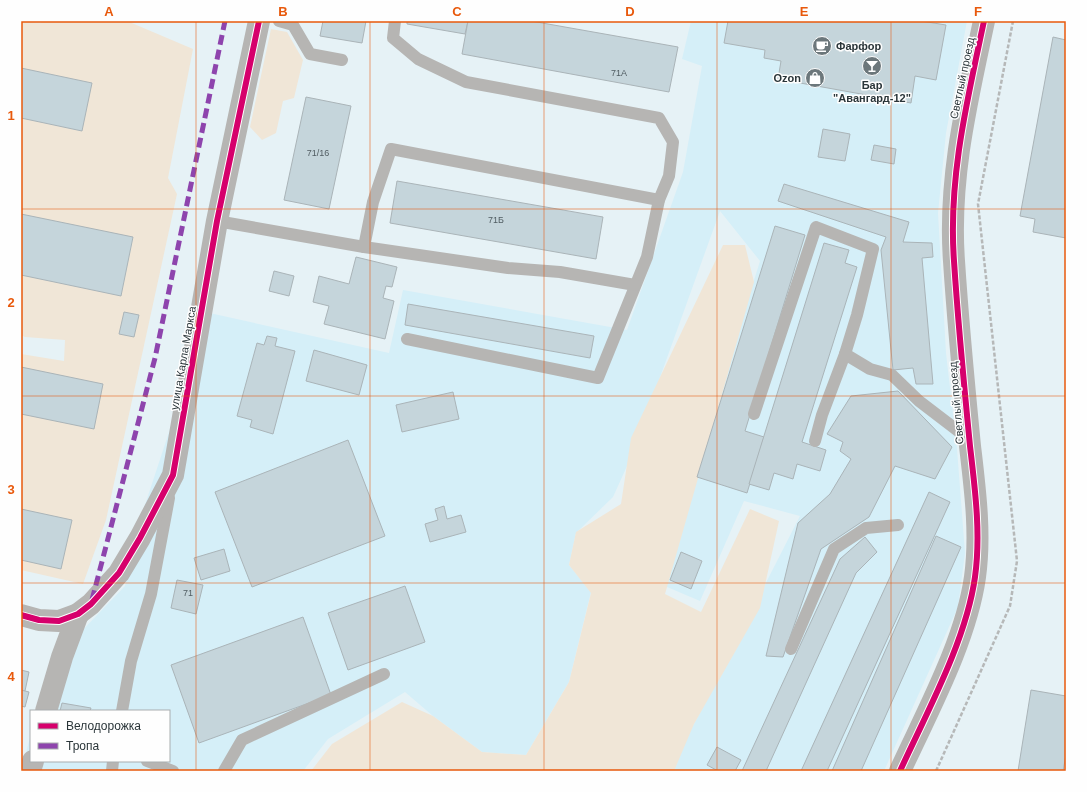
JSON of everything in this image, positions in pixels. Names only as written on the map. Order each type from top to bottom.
[{"type":"street","name":"улица Карла Маркса","points":[[21,615],[39,620],[59,621],[78,614],[91,604],[118,574],[140,538],[173,475],[217,221],[259,21]]},
{"type":"street","name":"Светлый проезд","points":[[900,771],[953,653],[969,610],[976,576],[977,540],[970,440],[954,260],[953,218],[954,178],[964,112],[984,21]]},
{"type":"street","points":[[46,710],[62,657],[78,614]]},
{"type":"lane","points":[[279,21],[293,25],[310,54],[342,60]]},
{"type":"lane","points":[[395,21],[393,38],[418,59],[466,82],[659,118],[673,142],[669,176],[659,200],[646,257],[598,378],[407,339]]},
{"type":"lane","points":[[364,247],[373,202],[390,149],[659,200]]},
{"type":"lane","points":[[217,221],[364,247],[508,268],[560,272],[635,285]]},
{"type":"lane","points":[[754,414],[816,228],[873,249],[857,315],[845,354],[822,415],[815,441]]},
{"type":"lane","points":[[845,354],[870,369],[892,375],[919,401],[970,440]]},
{"type":"lane","points":[[122,710],[131,661],[151,594],[173,475]]},
{"type":"lane","points":[[791,649],[834,550],[866,528],[898,525]]},
{"type":"lane","points":[[224,771],[242,740],[384,674]]},
{"type":"lane","points":[[150,762],[173,771]]},
{"type":"path","points":[[936,771],[1010,606],[1017,561],[978,204],[1013,21]]},
{"type":"shaded area","points":[[21,21],[41,23],[42,21],[127,21],[193,49],[168,178],[177,194],[106,520],[83,584],[21,570],[21,354],[64,361],[65,340],[25,337],[21,335],[21,275],[121,296],[133,238],[21,214],[21,118],[81,131],[91,83],[21,68]]},
{"type":"shaded area","points":[[691,21],[967,21],[946,133],[938,213],[946,353],[957,449],[965,553],[958,607],[884,771],[670,771],[800,516],[744,501],[700,601],[660,584],[760,261],[720,211],[632,455],[613,497],[576,533],[569,565],[591,592],[569,682],[526,755],[482,752],[433,716],[405,692],[328,739],[303,771],[21,771],[30,738],[30,762],[170,762],[170,710],[38,710],[75,638],[125,586],[141,517],[173,420],[205,312],[389,353],[403,290],[627,330],[683,172],[702,66],[682,59]]},
{"type":"shaded area","points":[[271,29],[287,32],[303,60],[294,98],[283,101],[276,133],[262,140],[250,127]]},
{"type":"shaded area","points":[[723,245],[745,245],[754,282],[665,594],[701,612],[750,509],[779,521],[760,608],[694,724],[674,771],[311,771],[332,744],[402,702],[433,716],[482,752],[526,755],[569,682],[591,593],[569,565],[576,532],[621,504],[631,438]]},
{"type":"building","points":[[323,21],[366,21],[362,43],[320,36]]},
{"type":"building","points":[[407,21],[468,21],[465,34],[407,24]]},
{"type":"building","points":[[468,21],[531,21],[678,47],[669,92],[462,54]]},
{"type":"building","points":[[728,21],[921,21],[946,25],[936,80],[915,76],[911,103],[778,79],[781,61],[764,58],[765,50],[724,43]]},
{"type":"building","points":[[1053,37],[1066,40],[1066,238],[1033,232],[1035,219],[1020,216]]},
{"type":"building","points":[[21,68],[92,83],[82,131],[21,118]]},
{"type":"building","points":[[306,97],[351,106],[329,209],[284,200]]},
{"type":"building","points":[[823,129],[850,134],[845,161],[818,157]]},
{"type":"building","points":[[874,145],[896,149],[894,164],[871,160]]},
{"type":"building","points":[[397,181],[603,217],[596,259],[390,223]]},
{"type":"building","points":[[784,184],[909,222],[903,242],[932,243],[933,257],[922,258],[933,384],[916,384],[913,368],[893,370],[881,250],[886,237],[778,201]]},
{"type":"building","points":[[21,214],[133,237],[121,296],[21,275]]},
{"type":"building","points":[[775,226],[805,235],[745,431],[764,437],[747,493],[697,477]]},
{"type":"building","points":[[824,243],[849,250],[845,263],[857,267],[802,442],[826,450],[820,471],[797,464],[793,479],[774,473],[769,490],[749,484]]},
{"type":"building","points":[[356,257],[397,267],[392,287],[386,286],[383,298],[394,301],[385,339],[324,324],[329,306],[313,302],[319,276],[349,284]]},
{"type":"building","points":[[274,271],[294,276],[289,296],[269,291]]},
{"type":"building","points":[[408,304],[594,336],[590,358],[405,325]]},
{"type":"building","points":[[124,312],[139,315],[134,337],[119,334]]},
{"type":"building","points":[[267,336],[277,338],[275,346],[295,351],[273,434],[250,427],[252,420],[237,416],[257,343],[264,345]]},
{"type":"building","points":[[314,350],[367,365],[359,395],[306,381]]},
{"type":"building","points":[[21,367],[103,384],[94,429],[21,414]]},
{"type":"building","points":[[898,391],[952,447],[935,479],[895,466],[869,517],[821,549],[783,657],[766,656],[798,523],[830,494],[851,459],[840,451],[843,442],[827,434],[851,396]]},
{"type":"building","points":[[453,392],[459,419],[402,432],[396,405]]},
{"type":"building","points":[[348,440],[385,536],[252,587],[215,492]]},
{"type":"building","points":[[929,492],[950,502],[827,771],[801,771]]},
{"type":"building","points":[[444,506],[447,519],[461,515],[466,532],[430,542],[425,524],[438,520],[435,509]]},
{"type":"building","points":[[21,509],[72,520],[61,569],[21,560]]},
{"type":"building","points":[[936,536],[961,547],[861,771],[832,771]]},
{"type":"building","points":[[865,537],[877,552],[856,573],[766,771],[742,771],[840,559]]},
{"type":"building","points":[[224,549],[230,571],[201,580],[194,558]]},
{"type":"building","points":[[681,552],[702,561],[691,589],[670,580]]},
{"type":"building","points":[[177,580],[203,585],[196,614],[171,608]]},
{"type":"building","points":[[405,586],[425,642],[348,670],[328,613]]},
{"type":"building","points":[[303,617],[331,695],[199,743],[171,665]]},
{"type":"building","points":[[21,670],[29,672],[25,691],[21,690]]},
{"type":"building","points":[[21,690],[29,692],[25,707],[21,706]]},
{"type":"building","points":[[1031,690],[1066,696],[1066,755],[1063,771],[1018,771]]},
{"type":"building","points":[[62,703],[91,708],[90,710],[60,710]]},
{"type":"building","points":[[717,747],[741,760],[735,771],[718,771],[707,765]]},
{"type":"marked path","points":[[92,600],[155,358],[225,21]]},
{"type":"cycle path","points":[[21,615],[39,620],[59,621],[78,614],[91,604],[119,573],[140,538],[173,475],[217,221],[259,21]]},
{"type":"cycle path","points":[[900,771],[933,701],[954,651],[970,601],[977,561],[977,512],[959,331],[953,230],[956,170],[960,140],[984,21]]},
{"type":"place","name":"Фарфор","points":[[822,46]]},
{"type":"place","name":"Бар \"Авангард-12\"","points":[[872,66]]},
{"type":"place","name":"Ozon","points":[[815,78]]}]
